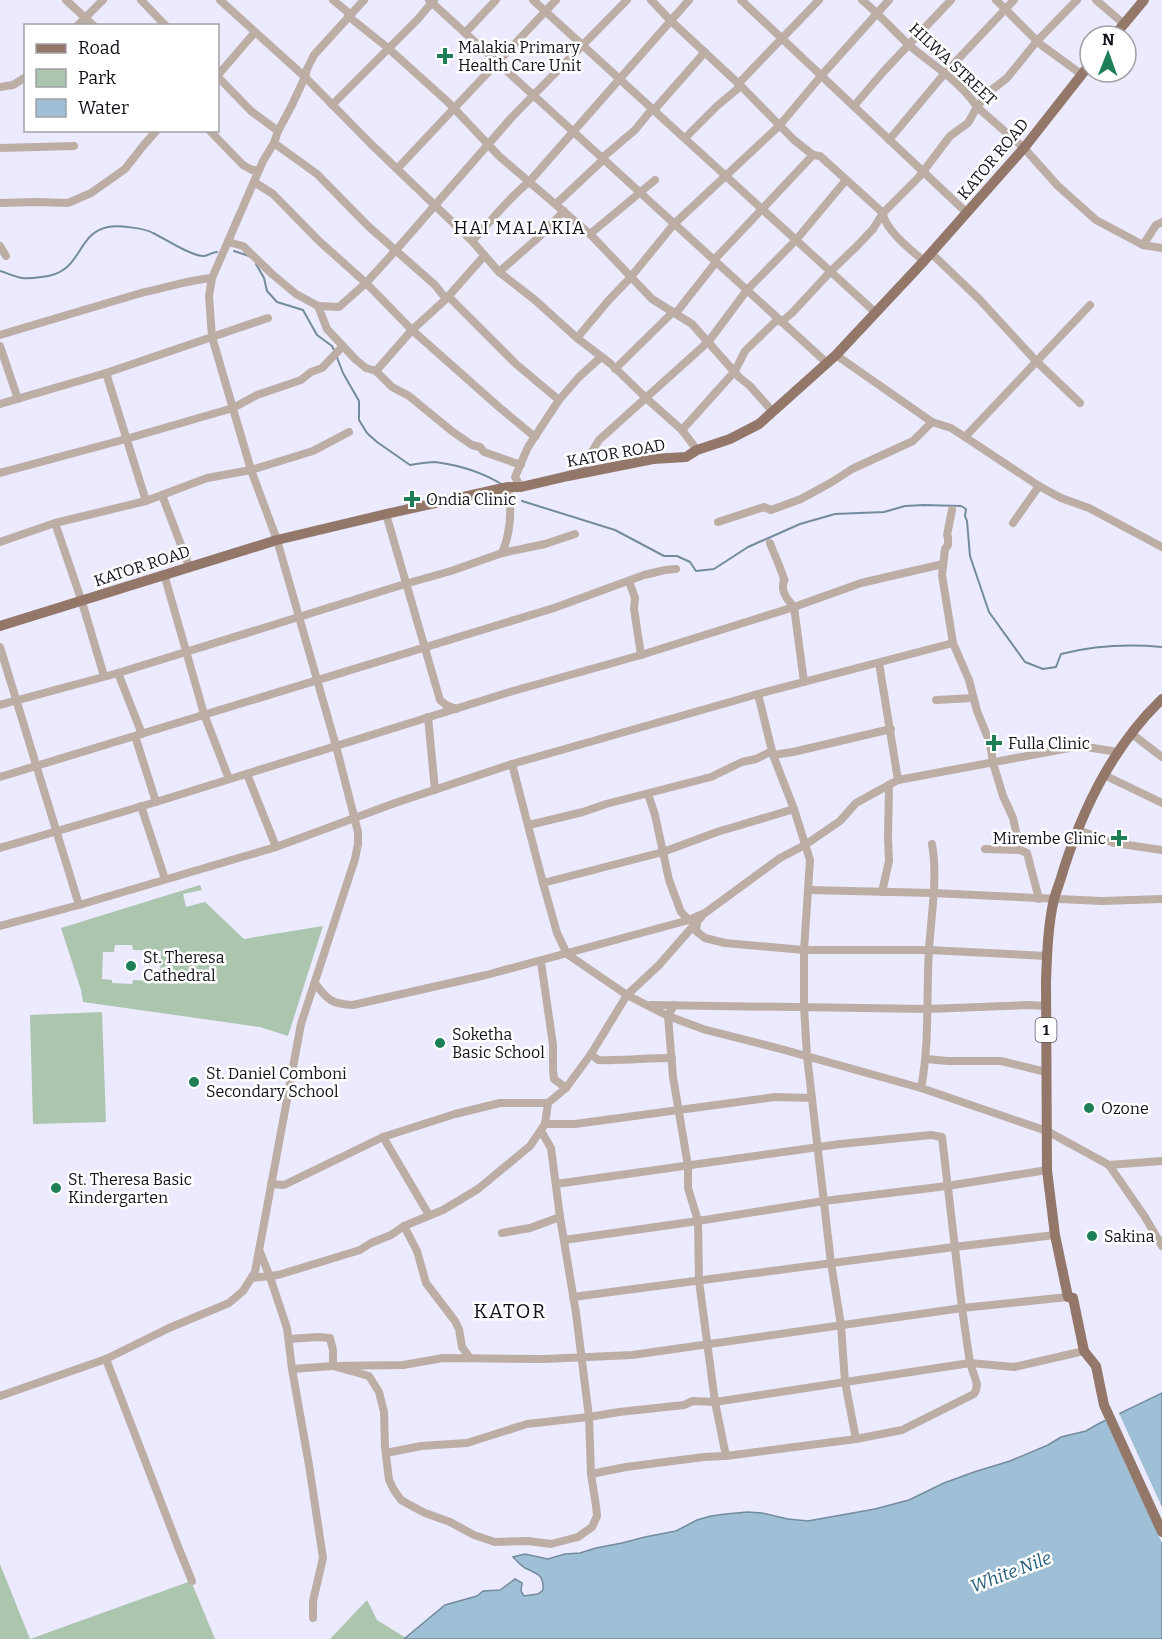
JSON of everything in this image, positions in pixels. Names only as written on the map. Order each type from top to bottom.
[{"type":"main road","points":[[1124,24],[1144,0]]},
{"type":"main road","name":"KATOR ROAD","points":[[0,626],[277,540],[386,513],[508,487],[521,487],[653,459],[686,457],[697,450],[737,436],[759,424],[773,412],[836,355],[876,313],[1024,148],[1078,78]]},
{"type":"main road","name":"1","points":[[1162,699],[1118,752],[1104,775],[1069,852],[1054,900],[1047,956],[1046,1006],[1047,1170],[1054,1235],[1068,1297],[1073,1298],[1084,1351],[1096,1366],[1106,1404],[1162,1532]]},
{"type":"main road","name":"1","points":[[1106,1404],[1162,1516]]},
{"type":"street","points":[[66,0],[92,24]]},
{"type":"street","points":[[79,24],[103,0]]},
{"type":"street","points":[[141,0],[164,24]]},
{"type":"street","points":[[220,0],[305,77],[472,241],[499,272],[615,369],[682,430],[697,450]]},
{"type":"street","points":[[333,0],[454,109],[488,146],[590,234],[652,299],[692,324],[773,412]]},
{"type":"street","points":[[0,1396],[106,1359],[169,1328],[228,1303],[243,1291],[255,1272],[301,1024],[355,859],[358,838],[336,746],[277,540],[251,470],[212,337],[209,296],[212,278],[259,170],[274,143],[307,69],[314,56],[364,0]]},
{"type":"street","points":[[465,33],[496,0]]},
{"type":"street","points":[[533,0],[876,313]]},
{"type":"street","points":[[397,169],[556,0]]},
{"type":"street","points":[[228,242],[243,246],[296,294],[318,306],[339,307],[366,283],[512,117],[627,0]]},
{"type":"street","points":[[651,0],[794,140],[813,155],[820,156],[883,213],[888,225],[903,242],[927,257],[979,299],[1036,362],[1080,403]]},
{"type":"street","points":[[472,241],[529,182],[689,0]]},
{"type":"street","points":[[685,138],[739,85],[819,0]]},
{"type":"street","name":"HILWA STREET","points":[[862,0],[909,44],[945,73],[972,99],[977,107],[1024,148],[1058,186],[1096,220],[1143,245],[1162,248]]},
{"type":"street","points":[[578,338],[674,224],[779,126],[889,0]]},
{"type":"street","points":[[854,106],[951,0]]},
{"type":"street","points":[[996,0],[1037,40],[1078,72]]},
{"type":"street","points":[[890,140],[945,73],[1014,0]]},
{"type":"street","points":[[682,430],[735,371],[745,351],[780,320],[792,313],[858,245],[951,136],[968,123],[989,92],[1007,78],[1037,40],[1077,0]]},
{"type":"street","points":[[1096,0],[1124,24]]},
{"type":"street","points":[[332,105],[418,19],[432,1],[827,363]]},
{"type":"street","points":[[744,1],[781,39],[967,213]]},
{"type":"street","points":[[219,75],[255,32]]},
{"type":"street","points":[[556,204],[635,130],[705,52]]},
{"type":"street","points":[[219,77],[251,111],[278,131]]},
{"type":"street","points":[[0,87],[13,85],[24,78]]},
{"type":"street","points":[[0,203],[68,203],[91,193],[125,169],[155,132]]},
{"type":"street","points":[[211,132],[243,165],[252,170],[259,170]]},
{"type":"street","points":[[274,143],[317,174],[368,226],[435,285],[516,364],[559,400]]},
{"type":"street","points":[[0,148],[74,146]]},
{"type":"street","points":[[615,369],[675,312],[715,261],[813,155]]},
{"type":"street","points":[[590,234],[655,180]]},
{"type":"street","points":[[579,473],[599,440],[709,341],[747,290],[796,240],[846,180]]},
{"type":"street","points":[[254,182],[273,194],[412,330],[535,437]]},
{"type":"street","points":[[499,272],[564,212]]},
{"type":"street","points":[[1143,245],[1156,225],[1162,222]]},
{"type":"street","points":[[0,246],[6,256]]},
{"type":"street","points":[[376,370],[412,330],[448,298],[484,255]]},
{"type":"street","points":[[0,336],[141,293],[190,280],[212,278]]},
{"type":"street","points":[[965,436],[1090,305]]},
{"type":"street","points":[[318,306],[327,330],[366,368],[376,370],[392,387],[409,396],[472,445],[480,447],[484,452],[521,465]]},
{"type":"street","points":[[0,404],[106,373],[268,318]]},
{"type":"street","points":[[0,346],[18,399]]},
{"type":"street","points":[[0,473],[233,408],[257,395],[301,380],[311,372],[322,368],[343,346]]},
{"type":"street","points":[[836,355],[932,422],[951,428],[965,436],[1039,486],[1061,498],[1089,508],[1162,547]]},
{"type":"street","points":[[521,487],[515,477],[528,447],[559,400],[601,357]]},
{"type":"street","points":[[106,373],[146,501]]},
{"type":"street","points":[[718,522],[764,507],[771,510],[801,499],[852,469],[913,441],[932,422]]},
{"type":"street","points":[[0,542],[55,523],[146,501],[207,478],[251,470],[314,451],[349,432]]},
{"type":"street","points":[[1012,523],[1039,486]]},
{"type":"street","points":[[502,553],[510,532],[508,487]]},
{"type":"street","points":[[162,495],[189,566]]},
{"type":"street","points":[[952,510],[942,575],[953,643],[969,680],[978,715],[990,743],[993,763],[1012,818],[1020,850]]},
{"type":"street","points":[[386,513],[440,700],[456,709]]},
{"type":"street","points":[[55,523],[104,676]]},
{"type":"street","points":[[0,705],[118,673],[451,571],[502,553],[545,544],[575,534]]},
{"type":"street","points":[[770,543],[785,580],[782,587],[788,600],[795,607],[804,682]]},
{"type":"street","points":[[0,848],[574,673],[642,655],[795,607],[861,583],[943,564]]},
{"type":"street","points":[[0,777],[426,648],[554,608],[629,581],[676,569]]},
{"type":"street","points":[[164,574],[204,714],[229,779]]},
{"type":"street","points":[[629,581],[636,598],[634,609],[642,655]]},
{"type":"street","points":[[0,926],[276,847],[512,764],[758,694],[953,643]]},
{"type":"street","points":[[0,647],[79,905]]},
{"type":"street","points":[[879,663],[898,780]]},
{"type":"street","points":[[118,673],[156,802]]},
{"type":"street","points":[[758,694],[773,753],[810,860],[804,950],[807,1056],[831,1263],[841,1325],[845,1382],[856,1439]]},
{"type":"street","points":[[936,700],[974,698]]},
{"type":"street","points":[[435,790],[431,716],[435,704],[440,700]]},
{"type":"street","points":[[529,825],[711,777],[742,762],[773,753],[793,752],[891,729]]},
{"type":"street","points":[[1132,734],[1162,757]]},
{"type":"street","points":[[252,1278],[270,1277],[360,1250],[404,1226],[444,1210],[477,1189],[530,1146],[543,1127],[548,1103],[566,1088],[591,1054],[627,995],[659,965],[693,921],[780,858],[805,845],[840,821],[856,803],[898,780],[923,774],[1080,746],[1118,752]]},
{"type":"street","points":[[512,764],[557,933],[567,954],[627,995],[668,1016],[703,1029],[921,1088],[1047,1131],[1109,1165],[1162,1246]]},
{"type":"street","points":[[247,774],[276,847]]},
{"type":"street","points":[[1104,775],[1162,803]]},
{"type":"street","points":[[882,892],[889,861],[889,785]]},
{"type":"street","points":[[648,794],[655,815],[669,880],[681,912],[693,921],[696,931],[705,938],[733,944],[804,950],[929,950],[1047,956]]},
{"type":"street","points":[[141,806],[165,879]]},
{"type":"street","points":[[543,884],[663,852],[717,831],[794,809]]},
{"type":"street","points":[[1078,830],[1114,843],[1162,850]]},
{"type":"street","points":[[921,1088],[927,1059],[929,950],[934,860],[932,844]]},
{"type":"street","points":[[985,849],[1020,850],[1028,853],[1039,899]]},
{"type":"street","points":[[808,891],[933,893],[1054,900],[1162,899]]},
{"type":"street","points":[[315,983],[325,998],[338,1004],[353,1005],[541,962],[693,921]]},
{"type":"street","points":[[541,962],[553,1045],[554,1079],[566,1088]]},
{"type":"street","points":[[648,1005],[927,1009],[1046,1006]]},
{"type":"street","points":[[674,1005],[668,1016],[672,1058],[688,1166],[688,1188],[698,1221],[699,1281],[726,1456]]},
{"type":"street","points":[[591,1054],[598,1060],[672,1058]]},
{"type":"street","points":[[927,1059],[960,1062],[1001,1061],[1046,1072]]},
{"type":"street","points":[[543,1127],[775,1097],[812,1098]]},
{"type":"street","points":[[271,1184],[284,1185],[383,1137],[455,1114],[500,1103],[548,1103]]},
{"type":"street","points":[[333,1366],[369,1376],[374,1383],[382,1401],[389,1480],[401,1500],[425,1514],[498,1543],[521,1541],[551,1544],[578,1537],[592,1527],[597,1516],[591,1474],[589,1418],[551,1148],[543,1127]]},
{"type":"street","points":[[383,1137],[429,1215]]},
{"type":"street","points":[[556,1184],[840,1144],[942,1137],[962,1308],[970,1363],[977,1384],[974,1394],[902,1431],[726,1456],[626,1467],[591,1474]]},
{"type":"street","points":[[1109,1165],[1162,1161]]},
{"type":"street","points":[[564,1240],[1047,1170]]},
{"type":"street","points":[[502,1233],[530,1228],[560,1217]]},
{"type":"street","points":[[404,1226],[417,1251],[426,1283],[455,1321],[462,1347],[470,1358]]},
{"type":"street","points":[[573,1297],[1054,1235]]},
{"type":"street","points":[[260,1252],[287,1328],[323,1558],[313,1601],[314,1618]]},
{"type":"street","points":[[292,1369],[403,1365],[442,1359],[544,1359],[632,1354],[962,1308],[1068,1297]]},
{"type":"street","points":[[289,1340],[330,1338],[333,1366]]},
{"type":"street","points":[[386,1453],[421,1446],[466,1443],[527,1424],[684,1406],[693,1401],[716,1402],[970,1363],[1014,1367],[1084,1351]]},
{"type":"street","points":[[106,1359],[192,1581]]},
{"type":"green space","points":[[200,885],[202,890],[183,894],[186,907],[205,902],[244,939],[323,926],[288,1036],[260,1027],[83,1002],[61,928]],"holes":[[[115,945],[132,945],[133,950],[161,951],[160,981],[133,980],[132,984],[112,983],[112,980],[102,979],[103,952],[114,952]]]},
{"type":"green space","points":[[102,1012],[106,1122],[33,1124],[30,1015]]},
{"type":"green space","points":[[0,1564],[30,1639],[0,1639]]},
{"type":"green space","points":[[191,1581],[215,1639],[30,1639]]},
{"type":"green space","points":[[367,1600],[377,1620],[406,1638],[330,1639]]},
{"type":"water","name":"White Nile","points":[[1162,1393],[1162,1639],[404,1639],[445,1605],[477,1596],[483,1591],[500,1590],[515,1579],[522,1583],[521,1591],[524,1596],[538,1594],[543,1590],[539,1575],[523,1567],[513,1557],[525,1554],[548,1559],[580,1553],[676,1531],[697,1520],[726,1514],[762,1513],[808,1521],[875,1509],[909,1500],[944,1483],[1010,1461],[1061,1437],[1086,1431]]},
{"type":"pier","points":[[1118,1411],[1162,1507],[1162,1543],[1104,1417]]},
{"type":"waterway","points":[[0,271],[24,278],[55,274],[72,262],[89,237],[97,231],[112,226],[149,231],[199,256],[217,252]]},
{"type":"waterway","points":[[234,251],[249,256]]},
{"type":"waterway","points":[[256,264],[264,278],[267,291],[277,302],[303,310],[317,335],[334,350]]},
{"type":"waterway","points":[[336,355],[359,401],[359,420],[367,433],[377,442],[410,465],[435,462],[453,465],[479,473],[503,485]]},
{"type":"waterway","points":[[522,501],[615,530],[664,556],[677,556],[690,562],[696,571],[714,569],[748,547],[800,524],[835,514],[884,512],[905,506],[961,506],[966,509],[970,556],[989,612],[1025,662],[1043,669],[1056,667],[1061,654],[1073,651],[1111,646],[1162,647]]},
{"type":"place","name":"Malakia Primary Health Care Unit","points":[[445,56]]},
{"type":"place","name":"Ondia Clinic","points":[[412,499]]},
{"type":"place","name":"Fulla Clinic","points":[[994,743]]},
{"type":"place","name":"Mirembe Clinic","points":[[1119,838]]},
{"type":"place","name":"St. Theresa Cathedral","points":[[131,966]]},
{"type":"place","name":"Soketha Basic School","points":[[440,1043]]},
{"type":"place","name":"St. Daniel Comboni Secondary School","points":[[194,1082]]},
{"type":"place","name":"Ozone","points":[[1089,1108]]},
{"type":"place","name":"St. Theresa Basic Kindergarten","points":[[56,1188]]},
{"type":"place","name":"Sakina","points":[[1092,1236]]},
{"type":"district","name":"HAI MALAKIA","points":[[520,228]]},
{"type":"district","name":"KATOR","points":[[510,1311]]}]
